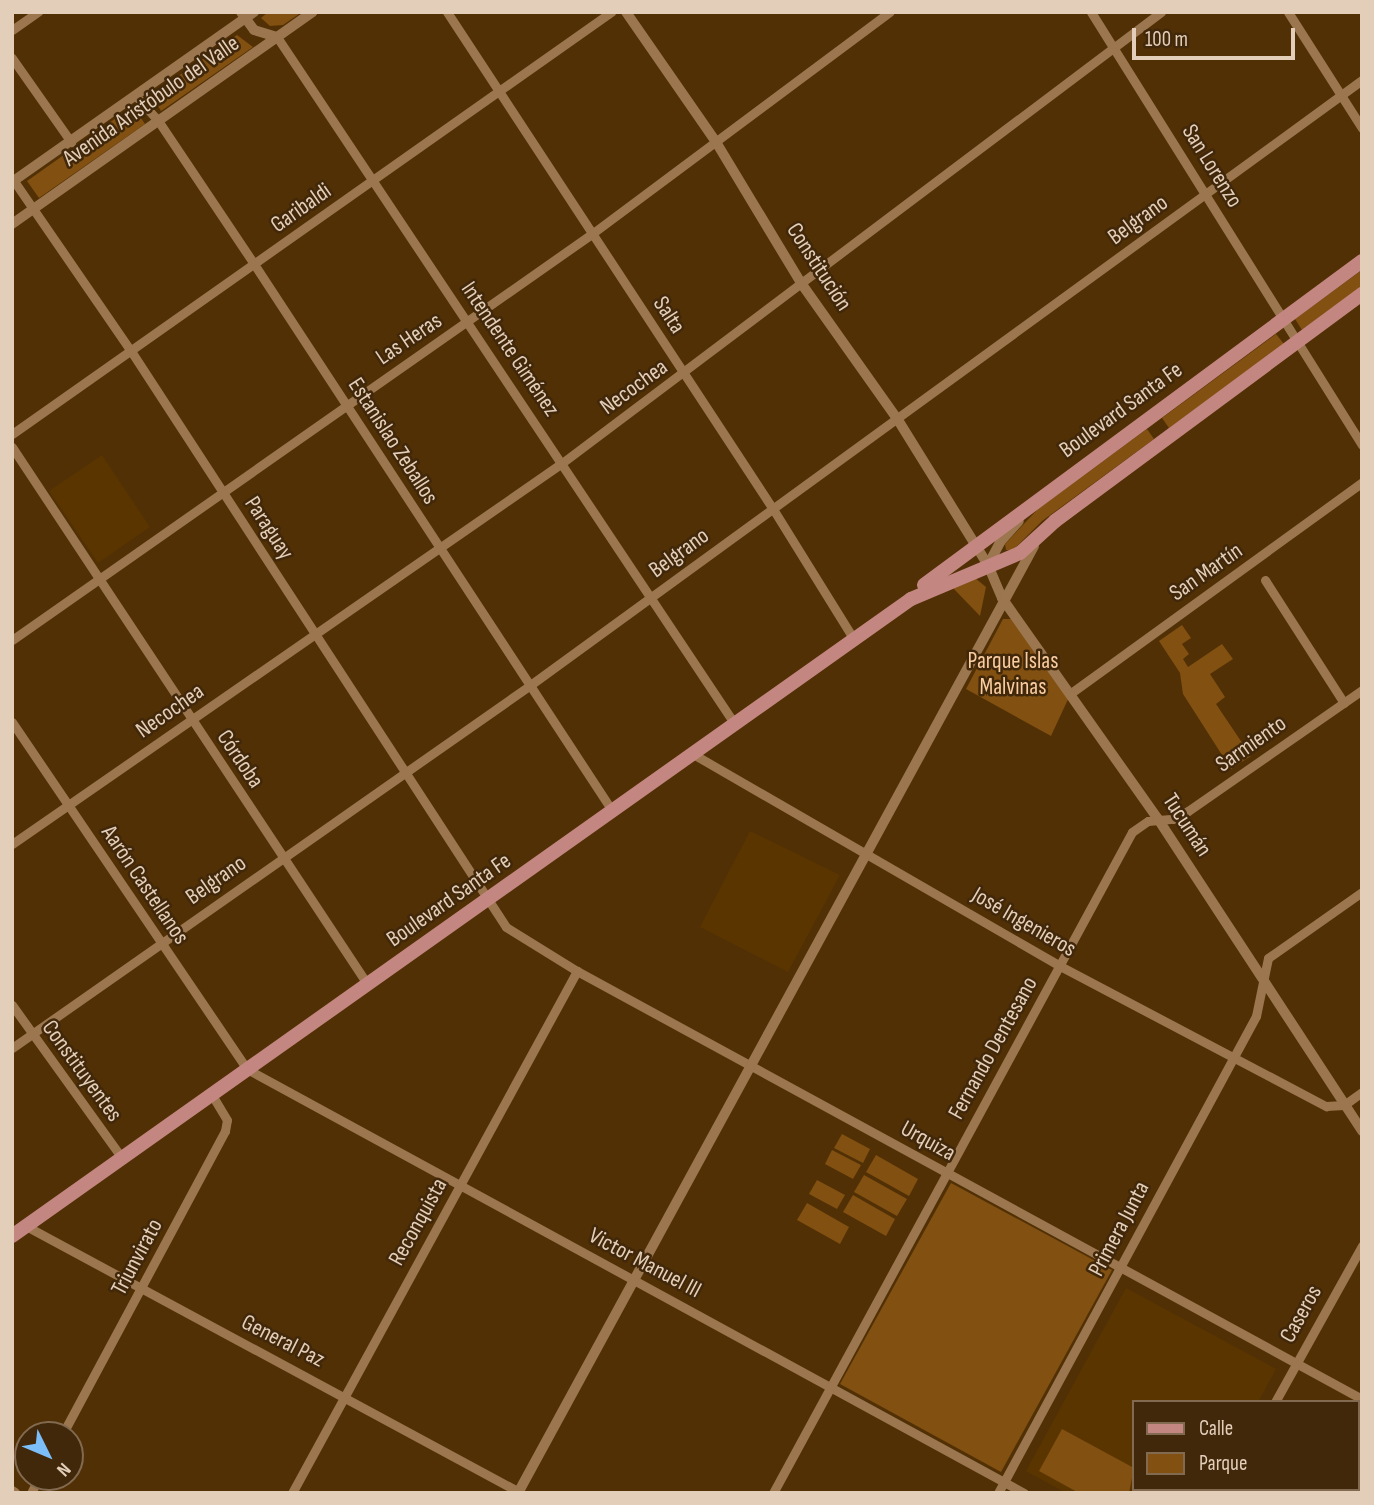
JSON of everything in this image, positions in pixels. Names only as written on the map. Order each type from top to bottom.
[{"type":"main road","name":"Boulevard Santa Fe","points":[[12,1236],[613,812],[734,723],[855,641],[911,599],[975,545],[1362,261]]},
{"type":"main road","name":"Boulevard Santa Fe","points":[[911,599],[1020,553],[1048,527],[1362,294]]},
{"type":"main road","points":[[1151,416],[1166,439]]},
{"type":"street","points":[[12,30],[38,12]]},
{"type":"street","name":"Avenida Aristóbulo del Valle","points":[[12,224],[313,12]]},
{"type":"street","name":"Salta","points":[[447,12],[773,509],[855,641]]},
{"type":"street","name":"Garibaldi","points":[[12,434],[611,12]]},
{"type":"street","name":"Constitución","points":[[626,12],[716,142],[801,283],[898,420],[975,545]]},
{"type":"street","name":"Las Heras","points":[[12,640],[593,233],[890,12]]},
{"type":"street","name":"San Lorenzo","points":[[1091,12],[1207,192],[1280,320],[1362,444]]},
{"type":"street","name":"Necochea","points":[[12,844],[562,463],[685,374],[801,283],[1161,12]]},
{"type":"street","points":[[1288,12],[1362,128]]},
{"type":"street","name":"Avenida Aristóbulo del Valle","points":[[13,181],[247,14]]},
{"type":"street","name":"Intendente Giménez","points":[[247,14],[265,36],[277,37],[375,180],[466,323],[734,723]]},
{"type":"street","points":[[12,58],[71,142]]},
{"type":"street","name":"Belgrano","points":[[12,1048],[528,686],[898,420],[1362,80]]},
{"type":"street","name":"Estanislao Zeballos","points":[[135,95],[159,122],[254,264],[613,812]]},
{"type":"street","name":"Paraguay","points":[[13,181],[35,208],[131,351],[489,900]]},
{"type":"street","name":"Córdoba","points":[[12,447],[97,581],[368,985]]},
{"type":"street","name":"San Martín","points":[[1071,693],[1362,482]]},
{"type":"street","points":[[988,565],[1008,532],[1051,490]]},
{"type":"street","points":[[519,1492],[867,854],[1002,598],[1048,527]]},
{"type":"street","name":"Tucumán","points":[[975,545],[988,565],[1002,598],[1158,819],[1362,1131]]},
{"type":"street","points":[[1265,580],[1344,703]]},
{"type":"street","name":"Sarmiento","points":[[1158,819],[1173,819],[1188,811],[1362,690]]},
{"type":"street","name":"Aarón Castellanos","points":[[12,722],[247,1069]]},
{"type":"street","name":"José Ingenieros","points":[[693,754],[1060,965],[1233,1059],[1325,1106],[1344,1105]]},
{"type":"street","name":"Fernando Dentesano","points":[[774,1493],[1132,832],[1158,819]]},
{"type":"street","name":"Primera Junta","points":[[998,1493],[1261,1004],[1268,958],[1362,892]]},
{"type":"street","name":"Urquiza","points":[[489,900],[519,937],[577,971],[1362,1399]]},
{"type":"street","name":"Reconquista","points":[[292,1493],[577,971]]},
{"type":"street","name":"Constituyentes","points":[[12,1005],[122,1158]]},
{"type":"street","name":"Victor Manuel III","points":[[247,1069],[459,1188],[833,1385],[1024,1493]]},
{"type":"street","points":[[1344,1105],[1362,1092]]},
{"type":"street","name":"Triunvirato","points":[[70,1421],[225,1131],[227,1120],[212,1095]]},
{"type":"street","name":"General Paz","points":[[26,1226],[345,1395],[519,1492]]},
{"type":"street","name":"Caseros","points":[[1276,1400],[1362,1246]]},
{"type":"shaded area","points":[[102,455],[150,527],[98,563],[49,491]]},
{"type":"shaded area","points":[[750,831],[840,875],[788,972],[700,927]]},
{"type":"shaded area","points":[[1126,1288],[1276,1369],[1259,1400],[1132,1400],[1132,1491],[1209,1491],[1208,1493],[1066,1493],[1026,1471]]},
{"type":"green space","points":[[268,12],[302,12],[283,25],[270,26],[261,18]]},
{"type":"green space","points":[[237,35],[253,47],[161,111],[151,95]]},
{"type":"green space","points":[[133,106],[145,124],[39,198],[27,181]]},
{"type":"green space","points":[[1362,270],[1362,286],[1302,330],[1295,319]]},
{"type":"green space","points":[[1276,334],[1284,344],[1169,428],[1162,418]]},
{"type":"green space","points":[[1147,429],[1154,439],[1042,521],[1013,550],[1006,550],[1005,544],[1038,509]]},
{"type":"green space","points":[[975,578],[986,587],[980,616],[951,586]]},
{"type":"green space","name":"Parque Islas Malvinas","points":[[1003,619],[1011,619],[1070,695],[1051,736],[966,689]]},
{"type":"green space","points":[[1182,625],[1191,638],[1182,644],[1189,654],[1183,659],[1188,667],[1222,644],[1233,659],[1210,674],[1225,697],[1216,704],[1251,756],[1231,769],[1183,694],[1180,673],[1159,641]]},
{"type":"green space","points":[[842,1134],[870,1149],[863,1163],[834,1148]]},
{"type":"green space","points":[[832,1150],[861,1165],[853,1179],[825,1164]]},
{"type":"green space","points":[[876,1155],[918,1179],[909,1196],[866,1172]]},
{"type":"green space","points":[[864,1175],[907,1199],[897,1216],[854,1192]]},
{"type":"green space","points":[[817,1180],[845,1195],[837,1209],[809,1194]]},
{"type":"green space","points":[[951,1183],[1112,1270],[1001,1472],[840,1384]]},
{"type":"green space","points":[[853,1195],[895,1219],[886,1236],[843,1212]]},
{"type":"green space","points":[[807,1203],[849,1227],[840,1244],[797,1220]]},
{"type":"green space","points":[[1062,1429],[1132,1467],[1132,1478],[1129,1493],[1079,1493],[1039,1471]]}]
